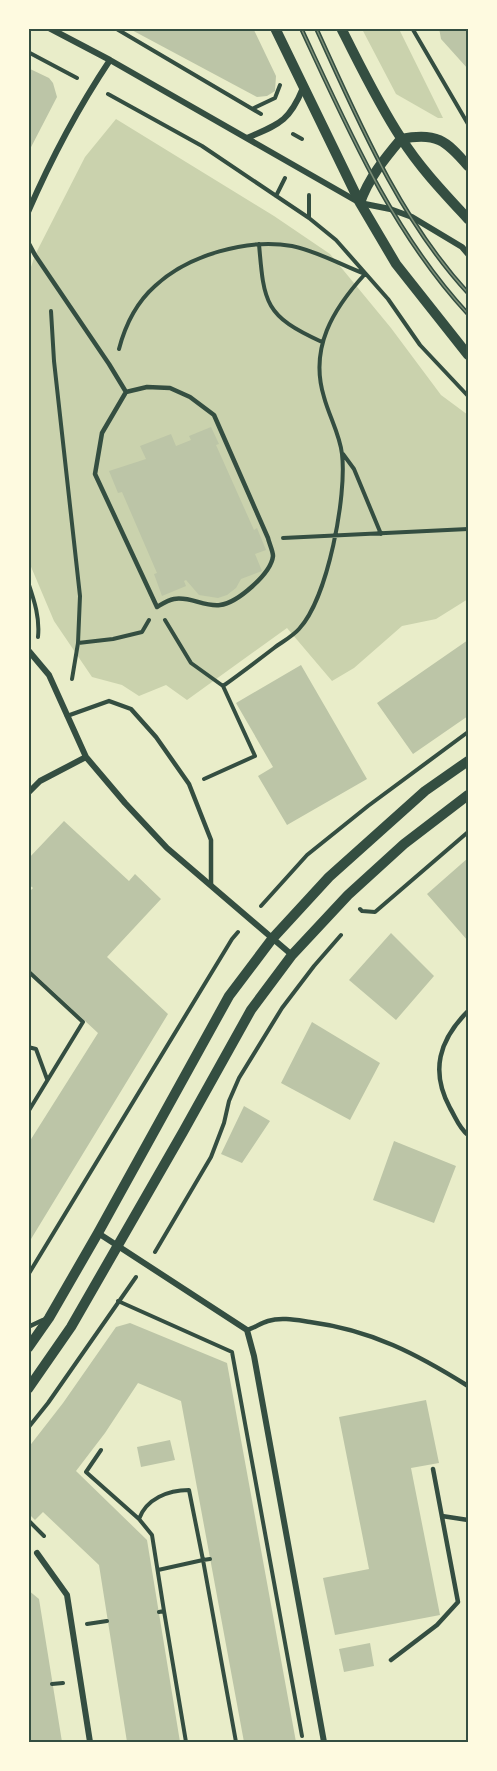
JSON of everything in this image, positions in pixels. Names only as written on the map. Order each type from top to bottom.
[{"type":"street","points":[[49,28],[110,60],[360,203],[390,209],[412,217],[462,247],[468,254]]},
{"type":"street","points":[[275,28],[360,203],[396,264],[468,355]]},
{"type":"street","points":[[341,28],[401,139],[428,176],[468,219]]},
{"type":"street","points":[[28,212],[44,176],[93,86],[110,60]]},
{"type":"street","points":[[247,138],[278,125],[289,116],[303,88]]},
{"type":"street","points":[[360,203],[364,190],[401,139],[429,136],[452,148],[468,166]]},
{"type":"street","points":[[28,650],[49,675],[86,758],[167,848],[292,955]]},
{"type":"street","points":[[28,793],[40,781],[86,758]]},
{"type":"street","points":[[28,1348],[49,1318],[98,1233],[229,996],[272,939],[349,858],[425,791],[468,761]]},
{"type":"street","points":[[28,1389],[71,1327],[251,1010],[292,955],[367,876],[440,815],[468,795]]},
{"type":"street","points":[[98,1233],[247,1330],[254,1356],[324,1743]]},
{"type":"street","points":[[37,1553],[67,1595],[90,1743]]},
{"type":"lane","points":[[301,28],[372,178],[390,209],[415,248],[468,314]]},
{"type":"lane","points":[[316,28],[381,165],[412,217],[468,293]]},
{"type":"lane","points":[[28,242],[126,392]]},
{"type":"lane","points":[[147,387],[170,388],[190,397],[214,415],[268,538],[273,556],[267,572],[254,585],[223,605],[173,599],[157,607],[95,474],[102,433],[126,392],[147,387]]},
{"type":"lane","points":[[68,716],[109,701],[130,709],[156,737],[189,784],[212,840],[211,886]]},
{"type":"lane","points":[[468,1011],[453,1028],[442,1048],[438,1073],[447,1102],[461,1129],[468,1135]]},
{"type":"lane","points":[[28,1327],[49,1318]]},
{"type":"lane","points":[[247,1330],[268,1321],[295,1320],[367,1334],[395,1345],[468,1386]]},
{"type":"lane","points":[[391,1660],[437,1625],[458,1602],[432,1469]]},
{"type":"lane","points":[[442,1516],[468,1520]]},
{"type":"path","points":[[115,28],[302,139]]},
{"type":"path","points":[[412,28],[468,124]]},
{"type":"path","points":[[28,52],[202,146],[309,218],[336,240],[388,299],[420,345],[468,396]]},
{"type":"path","points":[[259,244],[267,302],[289,326],[322,342]]},
{"type":"path","points":[[109,364],[119,350],[123,331],[155,286],[181,268],[210,254],[243,245],[292,246],[365,274]]},
{"type":"path","points":[[223,686],[300,628],[322,584],[337,535],[342,483],[342,453],[323,395],[319,368],[322,342],[327,326],[344,297],[365,274]]},
{"type":"path","points":[[56,285],[50,294],[54,362],[80,596],[78,643],[71,686],[57,693]]},
{"type":"path","points":[[342,453],[354,469],[381,534]]},
{"type":"path","points":[[268,538],[468,529]]},
{"type":"path","points":[[28,582],[39,625],[37,660]]},
{"type":"path","points":[[78,643],[113,639],[142,632],[157,607],[190,663],[223,686],[255,756],[213,776],[189,784]]},
{"type":"path","points":[[28,1275],[232,939],[307,855],[368,806],[468,732]]},
{"type":"path","points":[[356,919],[362,911],[375,912],[468,832]]},
{"type":"path","points":[[28,1428],[164,1238],[211,1158],[224,1123],[229,1101],[239,1078],[282,1008],[314,966],[349,927]]},
{"type":"path","points":[[28,971],[82,1022],[28,1112]]},
{"type":"path","points":[[28,1047],[36,1049],[48,1080]]},
{"type":"path","points":[[118,1301],[232,1352],[303,1743]]},
{"type":"path","points":[[101,1450],[86,1472],[140,1520],[152,1535],[162,1612],[186,1743]]},
{"type":"path","points":[[140,1520],[142,1511],[153,1499],[180,1490],[189,1490],[236,1743]]},
{"type":"path","points":[[261,1549],[267,1548]]},
{"type":"path","points":[[158,1570],[210,1559]]},
{"type":"green space","points":[[362,29],[399,29],[443,118],[438,118],[396,94]]},
{"type":"green space","points":[[116,119],[274,216],[330,254],[391,328],[441,395],[468,415],[468,599],[436,619],[402,626],[354,668],[332,681],[287,628],[187,700],[166,685],[139,696],[122,685],[92,677],[54,621],[29,562],[28,276],[35,255],[85,157]]},
{"type":"building","points":[[128,28],[253,28],[276,76],[275,91],[267,96],[257,97]]},
{"type":"building","points":[[439,28],[468,28],[468,69],[441,39]]},
{"type":"building","points":[[28,68],[49,78],[57,97],[28,153]]},
{"type":"building","points":[[211,427],[219,444],[216,445],[254,530],[257,528],[266,550],[255,554],[262,571],[241,579],[236,588],[218,598],[199,595],[186,580],[184,581],[186,586],[162,596],[154,574],[157,573],[122,492],[118,493],[109,471],[146,459],[140,446],[171,434],[176,446],[191,440],[189,436]]},
{"type":"building","points":[[468,640],[468,716],[413,754],[377,703]]},
{"type":"building","points":[[301,665],[367,779],[287,825],[258,776],[273,767],[236,703]]},
{"type":"building","points":[[64,821],[129,881],[135,874],[161,899],[107,957],[168,1014],[28,1244],[28,1144],[98,1033],[28,968],[28,893],[33,888],[28,884],[28,859]]},
{"type":"building","points":[[468,858],[468,941],[427,894]]},
{"type":"building","points":[[391,933],[434,976],[396,1020],[349,980]]},
{"type":"building","points":[[312,1022],[380,1063],[350,1120],[281,1083]]},
{"type":"building","points":[[244,1106],[270,1121],[242,1163],[221,1154]]},
{"type":"building","points":[[394,1141],[456,1166],[434,1223],[373,1200]]},
{"type":"building","points":[[130,1323],[227,1363],[296,1742],[244,1742],[181,1401],[138,1383],[105,1433],[76,1471],[147,1540],[180,1742],[127,1742],[99,1565],[43,1512],[35,1520],[28,1513],[28,1448],[63,1403],[116,1327]]},
{"type":"building","points":[[426,1400],[439,1463],[411,1468],[440,1615],[335,1635],[323,1578],[369,1569],[339,1417]]},
{"type":"building","points":[[170,1440],[175,1460],[141,1467],[137,1447]]},
{"type":"building","points":[[28,1590],[39,1599],[62,1742],[28,1742]]},
{"type":"building","points":[[370,1643],[374,1666],[344,1672],[339,1649]]},
{"type":"tram line","points":[[301,28],[354,141],[394,214],[416,249],[468,314]]},
{"type":"tram line","points":[[316,28],[382,167],[421,233],[468,293]]}]
